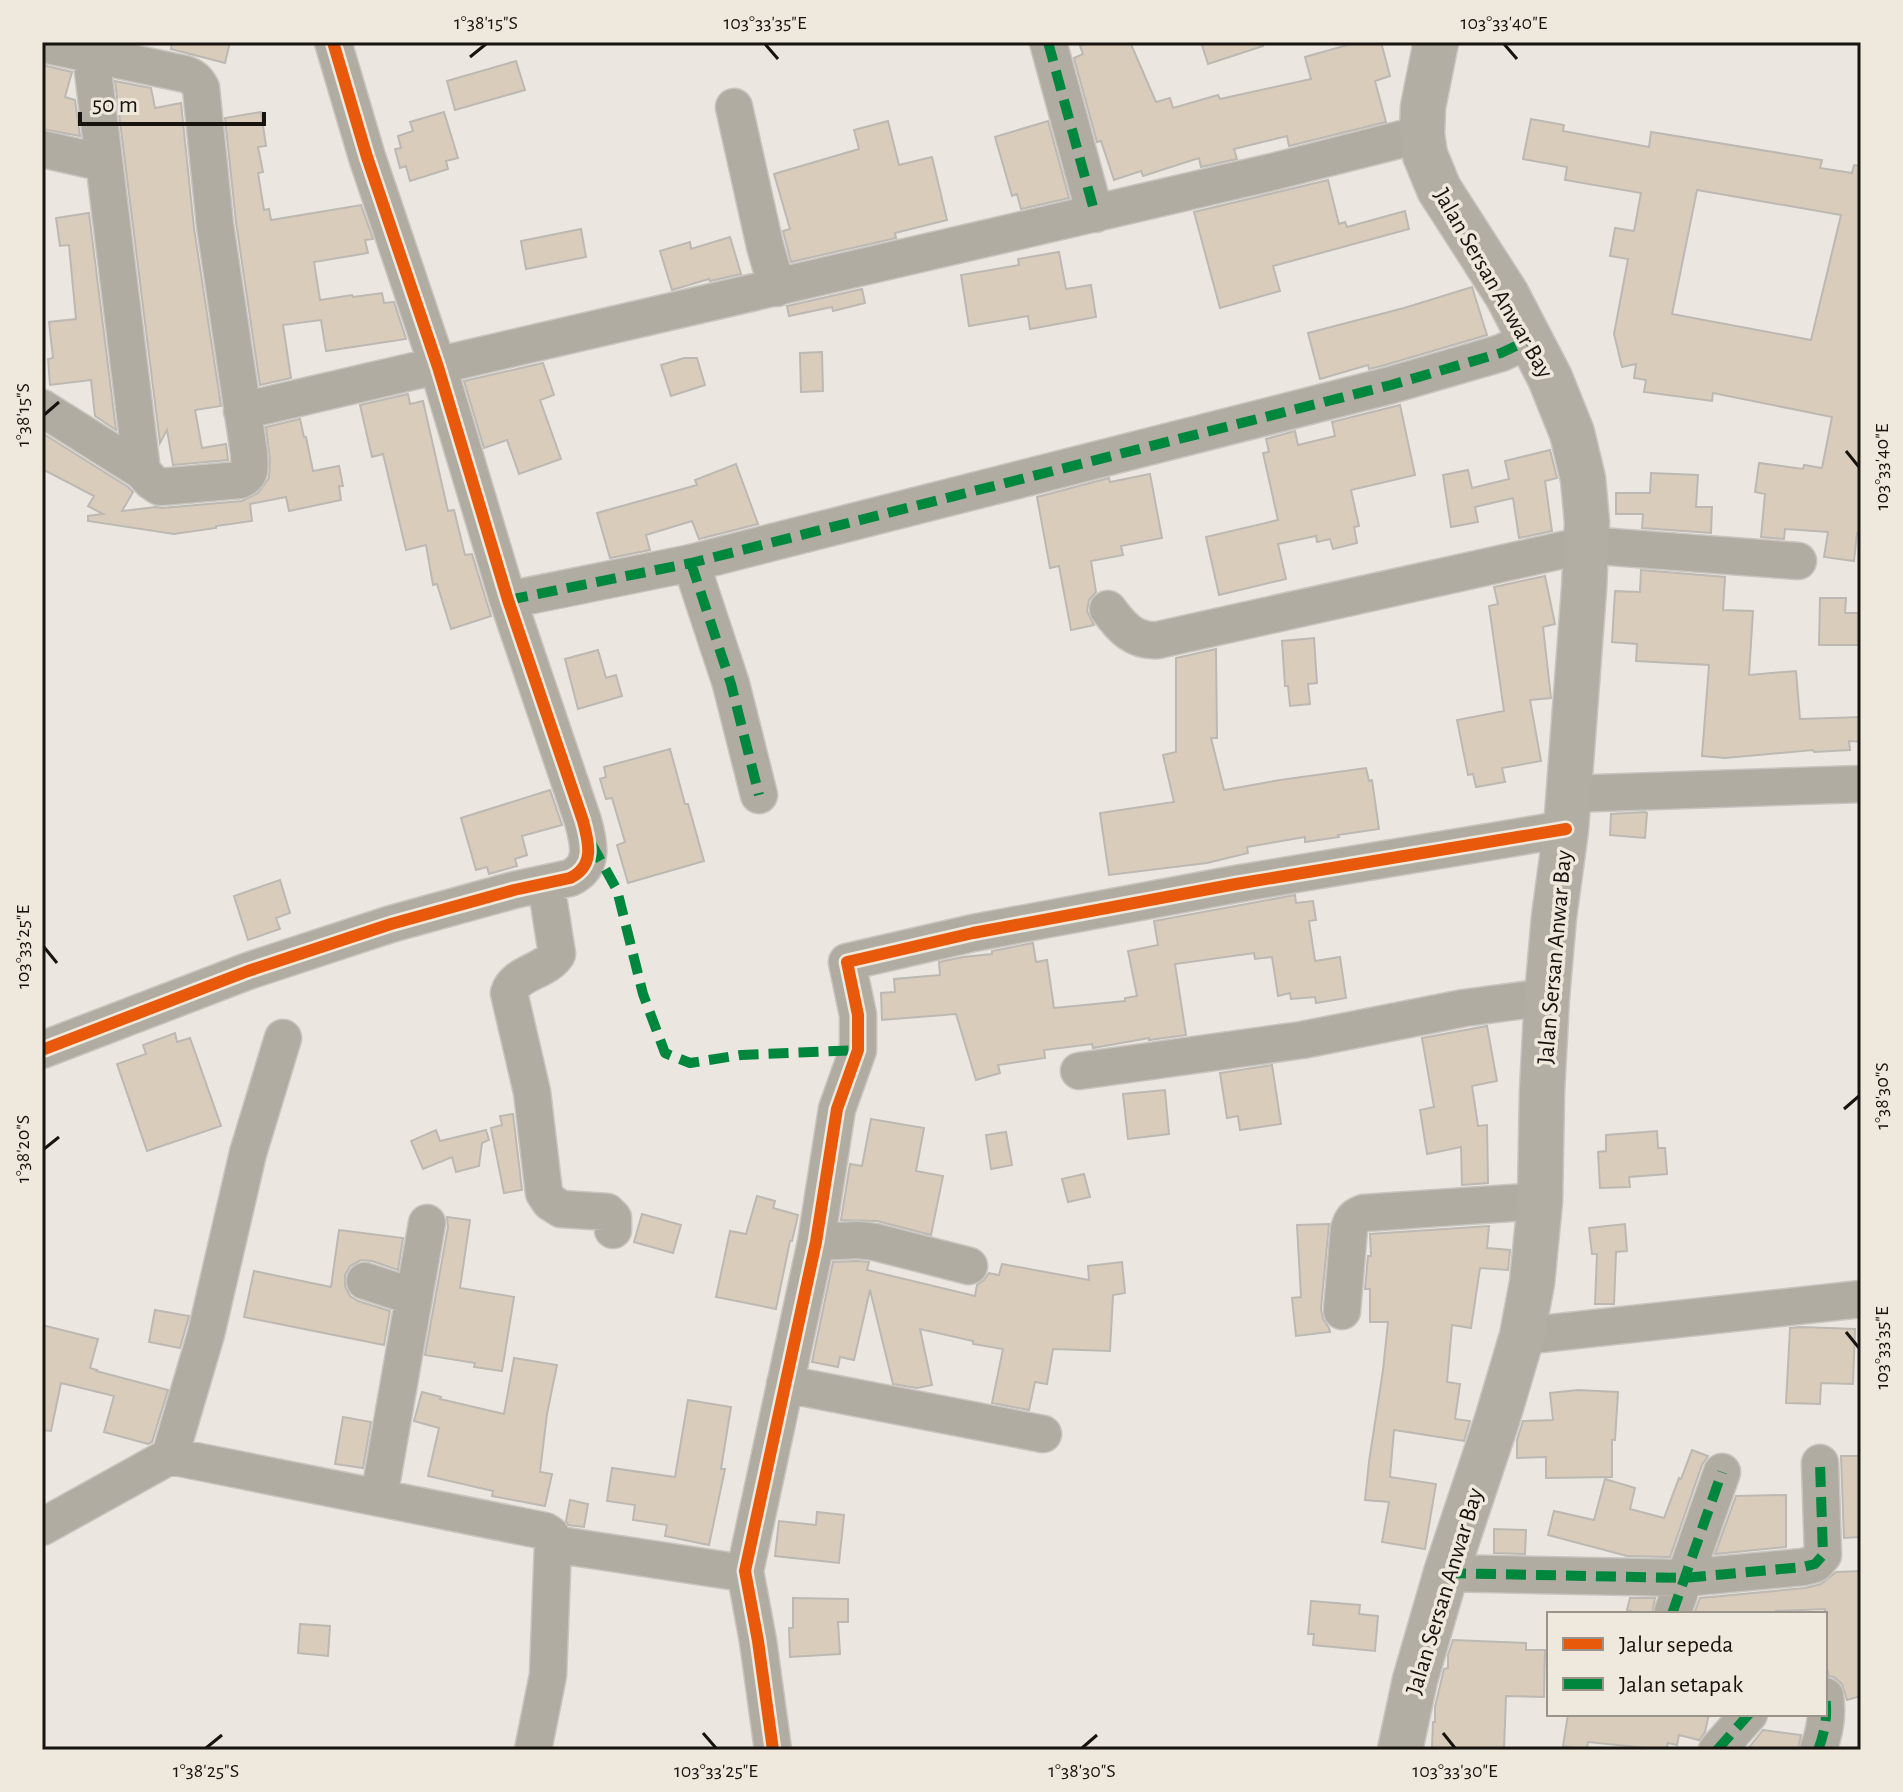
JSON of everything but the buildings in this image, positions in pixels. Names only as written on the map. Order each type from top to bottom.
[{"type":"main road","name":"Jalan Sersan Anwar Bay","points":[[1400,1750],[1415,1680],[1446,1573],[1522,1336],[1533,1269],[1540,1201],[1547,997],[1567,812],[1587,522],[1583,479],[1572,433],[1550,378],[1507,295],[1439,189],[1425,155],[1423,107],[1436,42]]},
{"type":"street","points":[[42,1050],[248,971],[391,924],[570,878],[583,870],[589,852],[587,837],[508,600],[438,367],[367,157],[333,42]]},
{"type":"street","points":[[1048,42],[1095,214]]},
{"type":"street","points":[[42,44],[185,74],[199,83],[215,225],[250,471],[240,480],[164,488],[42,408]]},
{"type":"street","points":[[91,55],[142,471]]},
{"type":"street","points":[[734,107],[777,288]]},
{"type":"street","points":[[242,411],[1095,214],[1422,134]]},
{"type":"street","points":[[42,149],[104,163]]},
{"type":"street","points":[[508,600],[691,563],[1391,385],[1501,353],[1531,339]]},
{"type":"street","points":[[1108,609],[1119,624],[1134,636],[1149,641],[1585,545],[1798,561]]},
{"type":"street","points":[[691,563],[731,684],[759,795]]},
{"type":"street","points":[[773,1750],[745,1571],[816,1242],[837,1109],[858,1050],[858,1015],[847,962],[973,933],[1236,884],[1567,812],[1861,784]]},
{"type":"street","points":[[546,884],[557,954],[550,963],[513,983],[509,993],[532,1092],[544,1193],[550,1202],[561,1209],[607,1212],[613,1218],[613,1230]]},
{"type":"street","points":[[1079,1071],[1302,1040],[1464,1008],[1547,997]]},
{"type":"street","points":[[170,1456],[206,1334],[248,1153],[283,1038]]},
{"type":"street","points":[[1342,1311],[1349,1229],[1357,1215],[1540,1201]]},
{"type":"street","points":[[379,1497],[427,1223]]},
{"type":"street","points":[[816,1242],[875,1242],[969,1266]]},
{"type":"street","points":[[365,1281],[414,1297]]},
{"type":"street","points":[[1522,1336],[1861,1299]]},
{"type":"street","points":[[785,1384],[1043,1434]]},
{"type":"street","points":[[42,1527],[170,1456],[545,1531],[551,1535],[553,1544],[548,1675],[533,1750]]},
{"type":"street","points":[[1446,1573],[1684,1578],[1803,1567],[1819,1562],[1823,1555],[1820,1463]]},
{"type":"street","points":[[1673,1612],[1722,1472]]},
{"type":"street","points":[[553,1544],[745,1571]]},
{"type":"street","points":[[1717,1750],[1747,1716]]},
{"type":"street","points":[[1818,1750],[1826,1716]]},
{"type":"marked path","points":[[1048,42],[1095,214]]},
{"type":"marked path","points":[[508,600],[691,563],[1391,385],[1501,353],[1531,339]]},
{"type":"marked path","points":[[691,563],[731,684],[759,795]]},
{"type":"marked path","points":[[591,843],[617,890],[643,994],[665,1053],[690,1063],[741,1055],[858,1050],[858,1046]]},
{"type":"marked path","points":[[1446,1573],[1684,1578],[1815,1564],[1823,1555],[1820,1463]]},
{"type":"marked path","points":[[1673,1612],[1722,1472]]},
{"type":"marked path","points":[[1717,1750],[1747,1716]]},
{"type":"marked path","points":[[1818,1750],[1826,1716]]},
{"type":"cycle path","points":[[42,1050],[248,971],[391,924],[570,878],[587,860],[588,846],[583,821],[508,600],[438,367],[367,157],[333,42]]},
{"type":"cycle path","points":[[773,1750],[745,1571],[816,1242],[837,1109],[858,1050],[858,1015],[847,962],[973,933],[1236,884],[1566,829]]}]
